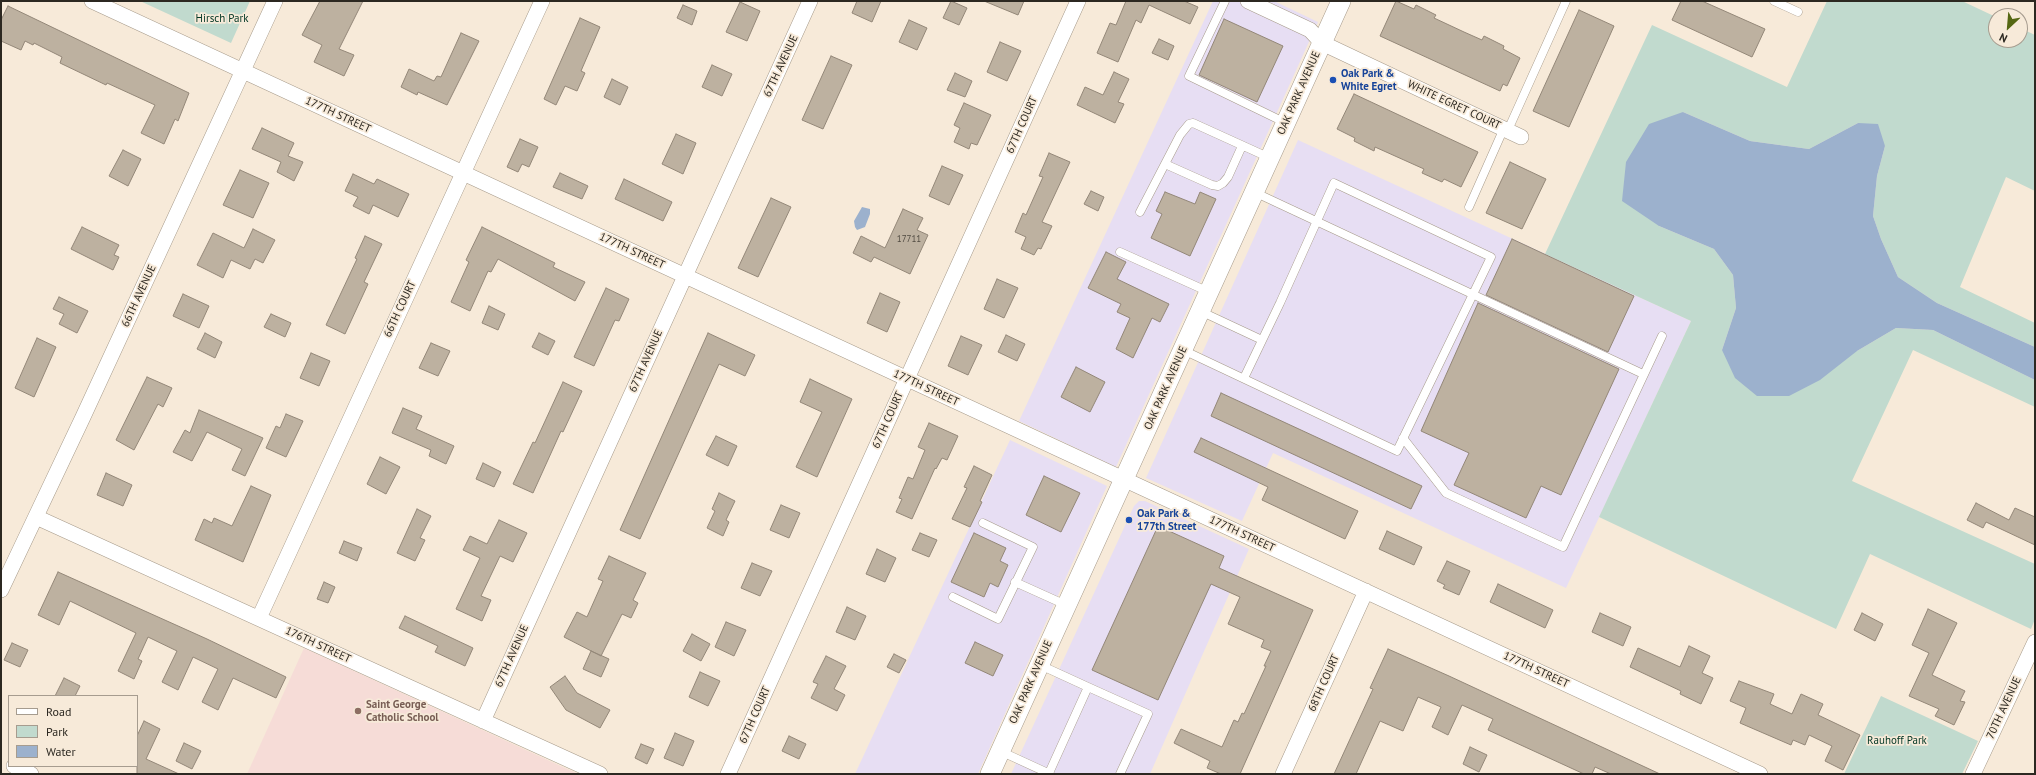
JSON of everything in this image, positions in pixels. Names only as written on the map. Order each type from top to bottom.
[{"type":"street","name":"177TH STREET","points":[[92,1],[1760,774]]},
{"type":"street","name":"66TH AVENUE","points":[[1,590],[275,1]]},
{"type":"street","name":"66TH COURT","points":[[259,618],[462,172],[542,1]]},
{"type":"street","name":"67TH AVENUE","points":[[483,721],[810,1]]},
{"type":"street","name":"67TH COURT","points":[[728,774],[1078,1]]},
{"type":"street","name":"WHITE EGRET COURT","points":[[1248,1],[1310,30],[1322,43],[1511,132]]},
{"type":"street","name":"OAK PARK AVENUE","points":[[990,774],[1341,1]]},
{"type":"street","name":"176TH STREET","points":[[36,517],[600,774]]},
{"type":"street","name":"68TH COURT","points":[[1283,774],[1366,591]]},
{"type":"street","name":"70TH AVENUE","points":[[1973,774],[2035,642]]},
{"type":"street","points":[[16,767],[31,774]]},
{"type":"lane","points":[[1225,1],[1189,76],[1286,123]]},
{"type":"lane","points":[[1469,207],[1511,132],[1566,1]]},
{"type":"lane","points":[[1774,1],[1798,12]]},
{"type":"lane","points":[[1140,212],[1180,135],[1189,124],[1193,123],[1270,158]]},
{"type":"lane","points":[[1165,164],[1212,185],[1218,186],[1224,183],[1242,146]]},
{"type":"lane","points":[[1183,350],[1397,450],[1490,257],[1334,183],[1244,378]]},
{"type":"lane","points":[[1254,192],[1473,293],[1643,374]]},
{"type":"lane","points":[[1120,252],[1209,292]]},
{"type":"lane","points":[[1200,311],[1262,340]]},
{"type":"lane","points":[[1403,438],[1446,493],[1563,547],[1662,336]]},
{"type":"lane","points":[[953,597],[998,619],[1033,547],[983,523]]},
{"type":"lane","points":[[1016,582],[1066,605]]},
{"type":"lane","points":[[1040,665],[1148,714],[1120,774]]},
{"type":"lane","points":[[1000,751],[1050,774],[1088,687]]},
{"type":"shaded area","points":[[1213,1],[1274,1],[1318,22],[1116,467],[1019,421]]},
{"type":"shaded area","points":[[1298,140],[1691,321],[1566,588],[1273,453],[1242,521],[1146,478]]},
{"type":"shaded area","points":[[1010,440],[1107,486],[978,774],[855,774]]},
{"type":"shaded area","points":[[1139,501],[1145,501],[1249,549],[1150,774],[1011,774],[1134,506]]},
{"type":"shaded area","name":"Saint George Catholic School","points":[[304,648],[578,774],[247,774]]},
{"type":"green space","name":"Hirsch Park","points":[[140,1],[250,1],[231,43]]},
{"type":"green space","points":[[1827,1],[1962,1],[1988,13],[1988,48],[2028,48],[2028,32],[2035,35],[2035,191],[2006,177],[1960,287],[2035,323],[2035,347],[1937,303],[1898,277],[1881,239],[1873,216],[1877,176],[1885,146],[1858,123],[1809,149],[1750,141],[1683,112],[1659,226],[1714,249],[1733,275],[1736,308],[1722,350],[1857,351],[1896,328],[1933,330],[2035,380],[2035,407],[1913,350],[1852,481],[2035,564],[2035,619],[2031,629],[1870,554],[1836,629],[1599,517],[1691,321],[1545,254],[1652,25],[1787,87]]},
{"type":"green space","name":"Rauhoff Park","points":[[1881,696],[1978,741],[1962,774],[1844,774]]},
{"type":"water","points":[[1683,112],[1750,141],[1809,149],[1858,123],[1878,124],[1885,146],[1877,176],[1873,216],[1881,239],[1898,277],[1937,303],[2035,347],[2035,380],[1933,330],[1896,328],[1857,351],[1820,380],[1789,396],[1757,396],[1735,378],[1722,350],[1736,308],[1733,275],[1714,249],[1659,226],[1622,201],[1626,162],[1649,124]]},
{"type":"water","points":[[862,207],[870,209],[870,214],[865,227],[857,230],[854,221]]},
{"type":"building","points":[[320,1],[363,1],[339,49],[354,55],[344,76],[314,62],[322,45],[302,35]]},
{"type":"building","points":[[857,1],[881,1],[872,22],[852,13]]},
{"type":"building","points":[[951,1],[967,8],[959,25],[943,18]]},
{"type":"building","points":[[984,1],[1024,1],[1018,15]]},
{"type":"building","points":[[1126,1],[1184,1],[1198,7],[1190,24],[1149,5],[1141,23],[1136,20],[1118,62],[1097,53],[1110,23],[1116,25]]},
{"type":"building","points":[[1396,1],[1414,9],[1416,5],[1436,15],[1434,18],[1482,40],[1484,36],[1504,46],[1503,49],[1520,58],[1507,86],[1503,84],[1500,91],[1380,36]]},
{"type":"building","points":[[1681,1],[1702,1],[1765,29],[1752,57],[1672,20]]},
{"type":"building","points":[[740,2],[760,11],[747,41],[726,32]]},
{"type":"building","points":[[683,5],[697,11],[692,25],[677,18]]},
{"type":"building","points":[[8,6],[189,93],[178,121],[175,119],[164,144],[141,133],[155,105],[107,83],[106,85],[60,63],[62,57],[34,43],[33,45],[25,41],[21,50],[1,41],[1,20]]},
{"type":"building","points":[[1579,10],[1614,26],[1569,127],[1533,111]]},
{"type":"building","points":[[580,18],[600,27],[581,71],[585,73],[577,91],[565,86],[556,105],[544,99]]},
{"type":"building","points":[[1224,19],[1283,46],[1257,102],[1199,75]]},
{"type":"building","points":[[909,20],[927,28],[917,50],[899,42]]},
{"type":"building","points":[[461,33],[479,41],[447,105],[418,92],[417,95],[401,87],[409,69],[434,81],[437,76],[441,77]]},
{"type":"building","points":[[1159,39],[1174,46],[1168,60],[1152,53]]},
{"type":"building","points":[[1000,42],[1021,51],[1007,81],[987,72]]},
{"type":"building","points":[[831,56],[852,65],[823,129],[802,120]]},
{"type":"building","points":[[712,65],[732,74],[722,96],[702,87]]},
{"type":"building","points":[[1114,72],[1129,79],[1118,102],[1124,104],[1115,123],[1077,105],[1085,87],[1103,95]]},
{"type":"building","points":[[955,73],[972,81],[965,97],[947,90]]},
{"type":"building","points":[[612,79],[628,87],[620,105],[604,97]]},
{"type":"building","points":[[1354,94],[1478,152],[1461,187],[1444,179],[1442,182],[1422,173],[1424,169],[1375,147],[1374,151],[1354,141],[1355,138],[1337,129]]},
{"type":"building","points":[[964,103],[991,115],[977,145],[971,143],[969,149],[954,142],[960,128],[954,125]]},
{"type":"building","points":[[262,128],[294,143],[288,156],[303,162],[294,181],[277,172],[281,162],[252,149]]},
{"type":"building","points":[[676,134],[696,143],[683,174],[662,164]]},
{"type":"building","points":[[520,139],[538,147],[529,167],[522,164],[518,172],[507,167]]},
{"type":"building","points":[[123,150],[141,159],[128,186],[109,176]]},
{"type":"building","points":[[1049,153],[1070,162],[1042,222],[1052,226],[1041,249],[1038,248],[1034,255],[1021,249],[1026,237],[1015,232],[1023,213],[1026,215],[1043,177],[1039,176]]},
{"type":"building","points":[[1510,162],[1546,179],[1522,229],[1486,213]]},
{"type":"building","points":[[942,166],[963,175],[949,205],[929,196]]},
{"type":"building","points":[[240,170],[269,183],[253,218],[223,205]]},
{"type":"building","points":[[560,173],[588,186],[582,199],[553,187]]},
{"type":"building","points":[[353,174],[374,184],[377,179],[409,194],[398,217],[373,205],[369,214],[353,206],[358,197],[345,191]]},
{"type":"building","points":[[624,179],[672,202],[663,221],[615,199]]},
{"type":"building","points":[[1091,191],[1104,197],[1098,211],[1084,204]]},
{"type":"building","points":[[1165,192],[1195,204],[1200,192],[1216,199],[1190,256],[1151,238],[1162,214],[1156,211]]},
{"type":"building","points":[[771,198],[791,207],[758,277],[738,268]]},
{"type":"building","points":[[903,209],[923,218],[917,230],[928,235],[910,274],[874,257],[871,262],[853,253],[861,236],[885,248]]},
{"type":"building","points":[[82,227],[119,245],[114,255],[119,257],[113,270],[71,249]]},
{"type":"building","points":[[482,227],[555,263],[553,267],[585,282],[575,301],[498,259],[491,272],[488,271],[470,311],[451,302],[469,262],[466,260]]},
{"type":"building","points":[[253,229],[275,240],[263,263],[255,259],[250,269],[231,260],[223,278],[197,265],[213,233],[244,248]]},
{"type":"building","points":[[365,236],[382,244],[364,282],[368,284],[345,334],[326,325],[357,259],[355,258]]},
{"type":"building","points":[[1512,239],[1634,296],[1608,352],[1486,295]]},
{"type":"building","points":[[1106,252],[1126,262],[1117,279],[1169,304],[1160,322],[1152,318],[1133,358],[1116,349],[1130,318],[1117,312],[1121,304],[1088,288]]},
{"type":"building","points":[[997,279],[1018,288],[1004,318],[984,309]]},
{"type":"building","points":[[606,288],[629,299],[619,321],[615,320],[594,366],[574,357]]},
{"type":"building","points":[[880,293],[900,302],[887,332],[867,323]]},
{"type":"building","points":[[183,294],[209,306],[199,328],[173,316]]},
{"type":"building","points":[[59,297],[88,311],[77,333],[59,324],[64,314],[53,309]]},
{"type":"building","points":[[1478,303],[1619,369],[1561,495],[1541,486],[1526,518],[1454,485],[1469,453],[1421,431]]},
{"type":"building","points":[[489,306],[505,314],[498,330],[482,323]]},
{"type":"building","points":[[271,314],[291,323],[285,337],[264,327]]},
{"type":"building","points":[[205,333],[222,342],[215,358],[197,349]]},
{"type":"building","points":[[539,333],[555,341],[548,355],[532,347]]},
{"type":"building","points":[[708,333],[755,355],[745,376],[719,364],[640,539],[620,530]]},
{"type":"building","points":[[1006,335],[1025,344],[1017,361],[998,352]]},
{"type":"building","points":[[961,336],[982,345],[968,375],[948,366]]},
{"type":"building","points":[[37,338],[56,347],[34,397],[15,388]]},
{"type":"building","points":[[431,343],[450,351],[438,376],[419,368]]},
{"type":"building","points":[[311,353],[330,361],[319,386],[300,378]]},
{"type":"building","points":[[1076,367],[1105,382],[1090,412],[1061,397]]},
{"type":"building","points":[[147,377],[172,388],[163,407],[158,404],[134,450],[116,440]]},
{"type":"building","points":[[810,379],[852,399],[817,477],[796,467],[822,412],[800,402]]},
{"type":"building","points":[[563,382],[582,391],[563,432],[561,431],[533,493],[513,484],[533,442],[535,443]]},
{"type":"building","points":[[1221,393],[1422,486],[1411,509],[1211,416]]},
{"type":"building","points":[[403,408],[422,416],[416,429],[454,446],[446,464],[429,456],[431,450],[392,433]]},
{"type":"building","points":[[199,410],[263,438],[245,476],[232,470],[242,449],[207,432],[192,461],[173,452],[185,430],[190,433]]},
{"type":"building","points":[[286,414],[303,421],[286,457],[266,448],[276,426],[280,428]]},
{"type":"building","points":[[929,423],[958,436],[947,460],[942,458],[936,469],[935,468],[912,519],[896,512],[902,499],[899,498],[908,477],[913,479],[925,450],[918,447]]},
{"type":"building","points":[[716,436],[737,446],[728,466],[706,455]]},
{"type":"building","points":[[1201,438],[1358,511],[1345,539],[1262,500],[1268,487],[1194,452]]},
{"type":"building","points":[[380,457],[400,467],[386,494],[367,484]]},
{"type":"building","points":[[483,463],[501,472],[494,487],[476,479]]},
{"type":"building","points":[[974,466],[992,475],[980,501],[982,502],[970,527],[952,519],[967,488],[964,487]]},
{"type":"building","points":[[106,473],[132,485],[123,506],[97,495]]},
{"type":"building","points":[[1044,476],[1080,493],[1061,532],[1026,515]]},
{"type":"building","points":[[251,486],[271,495],[243,562],[195,540],[204,519],[212,523],[214,518],[232,526]]},
{"type":"building","points":[[719,493],[735,501],[726,520],[729,522],[723,536],[707,528],[715,511],[712,509]]},
{"type":"building","points":[[1976,503],[2009,520],[2015,508],[2035,517],[2035,545],[1986,522],[1983,528],[1967,520]]},
{"type":"building","points":[[781,505],[800,513],[789,538],[770,530]]},
{"type":"building","points":[[417,509],[431,516],[420,538],[425,540],[415,561],[397,553]]},
{"type":"building","points":[[499,520],[527,533],[513,562],[500,556],[481,596],[491,600],[482,621],[456,609],[480,558],[463,550],[470,536],[487,544]]},
{"type":"building","points":[[1158,526],[1224,556],[1219,568],[1313,610],[1240,774],[1221,774],[1207,768],[1210,761],[1174,743],[1181,729],[1222,747],[1234,720],[1238,722],[1242,713],[1244,714],[1266,666],[1264,666],[1271,651],[1261,647],[1264,640],[1228,624],[1240,597],[1211,584],[1158,700],[1092,670]]},
{"type":"building","points":[[1387,531],[1422,547],[1414,565],[1379,549]]},
{"type":"building","points":[[920,533],[937,540],[929,557],[912,550]]},
{"type":"building","points":[[974,533],[1006,548],[1000,561],[1008,565],[998,587],[990,583],[984,597],[951,582]]},
{"type":"building","points":[[344,541],[362,548],[357,561],[339,553]]},
{"type":"building","points":[[877,549],[896,558],[885,582],[866,574]]},
{"type":"building","points":[[609,556],[646,573],[633,600],[638,603],[631,618],[622,614],[601,656],[564,637],[577,612],[587,617],[603,581],[598,579]]},
{"type":"building","points":[[1447,561],[1470,571],[1459,595],[1443,588],[1445,585],[1437,581]]},
{"type":"building","points":[[752,563],[772,571],[760,596],[741,588]]},
{"type":"building","points":[[58,572],[207,639],[286,677],[276,698],[233,678],[218,710],[202,702],[218,669],[193,657],[178,690],[162,682],[177,651],[148,637],[138,659],[142,661],[134,679],[118,671],[136,633],[70,601],[59,625],[38,615]]},
{"type":"building","points":[[324,582],[335,587],[328,603],[317,599]]},
{"type":"building","points":[[1498,584],[1553,610],[1545,628],[1490,602]]},
{"type":"building","points":[[847,607],[866,616],[855,640],[836,632]]},
{"type":"building","points":[[1928,609],[1957,623],[1932,675],[1965,691],[1960,701],[1965,702],[1954,725],[1935,716],[1939,709],[1909,696],[1929,653],[1912,645]]},
{"type":"building","points":[[1600,613],[1631,627],[1623,646],[1592,632]]},
{"type":"building","points":[[1862,613],[1883,624],[1875,641],[1854,630]]},
{"type":"building","points":[[405,616],[473,648],[465,666],[435,652],[438,646],[399,628]]},
{"type":"building","points":[[726,622],[746,630],[734,656],[715,647]]},
{"type":"building","points":[[692,634],[710,644],[701,661],[683,651]]},
{"type":"building","points":[[975,642],[1003,655],[993,676],[965,663]]},
{"type":"building","points":[[12,643],[28,650],[20,667],[4,660]]},
{"type":"building","points":[[1689,646],[1710,656],[1702,673],[1713,678],[1701,704],[1680,694],[1681,691],[1630,667],[1638,648],[1680,667]]},
{"type":"building","points":[[1388,649],[1660,774],[1611,774],[1595,767],[1592,774],[1584,774],[1488,730],[1493,719],[1462,705],[1448,735],[1432,727],[1441,707],[1418,697],[1403,731],[1380,721],[1356,774],[1334,774],[1373,689],[1370,688]]},
{"type":"building","points":[[591,651],[609,659],[601,677],[583,669]]},
{"type":"building","points":[[894,654],[906,660],[899,673],[887,667]]},
{"type":"building","points":[[826,656],[846,666],[834,689],[845,695],[837,711],[811,698],[818,684],[813,682]]},
{"type":"building","points":[[700,672],[720,681],[708,706],[689,697]]},
{"type":"building","points":[[565,676],[577,693],[610,710],[600,728],[566,710],[550,687]]},
{"type":"building","points":[[64,678],[80,686],[76,695],[56,695]]},
{"type":"building","points":[[1739,681],[1774,694],[1770,704],[1792,714],[1801,694],[1823,704],[1818,715],[1860,735],[1843,770],[1825,761],[1832,746],[1809,735],[1805,745],[1793,740],[1791,745],[1740,723],[1746,708],[1730,701]]},
{"type":"building","points":[[144,721],[160,729],[146,759],[179,774],[137,774],[138,734]]},
{"type":"building","points":[[675,733],[694,741],[683,766],[664,758]]},
{"type":"building","points":[[789,736],[806,744],[799,759],[782,751]]},
{"type":"building","points":[[184,743],[201,751],[192,769],[176,761]]},
{"type":"building","points":[[641,744],[654,749],[647,764],[635,758]]},
{"type":"building","points":[[1470,747],[1487,755],[1479,772],[1463,764]]},
{"type":"place","name":"Oak Park & White Egret","points":[[1333,80]]},
{"type":"place","name":"Oak Park & 177th Street","points":[[1129,520]]},
{"type":"place","name":"Saint George Catholic School","points":[[358,711]]}]
